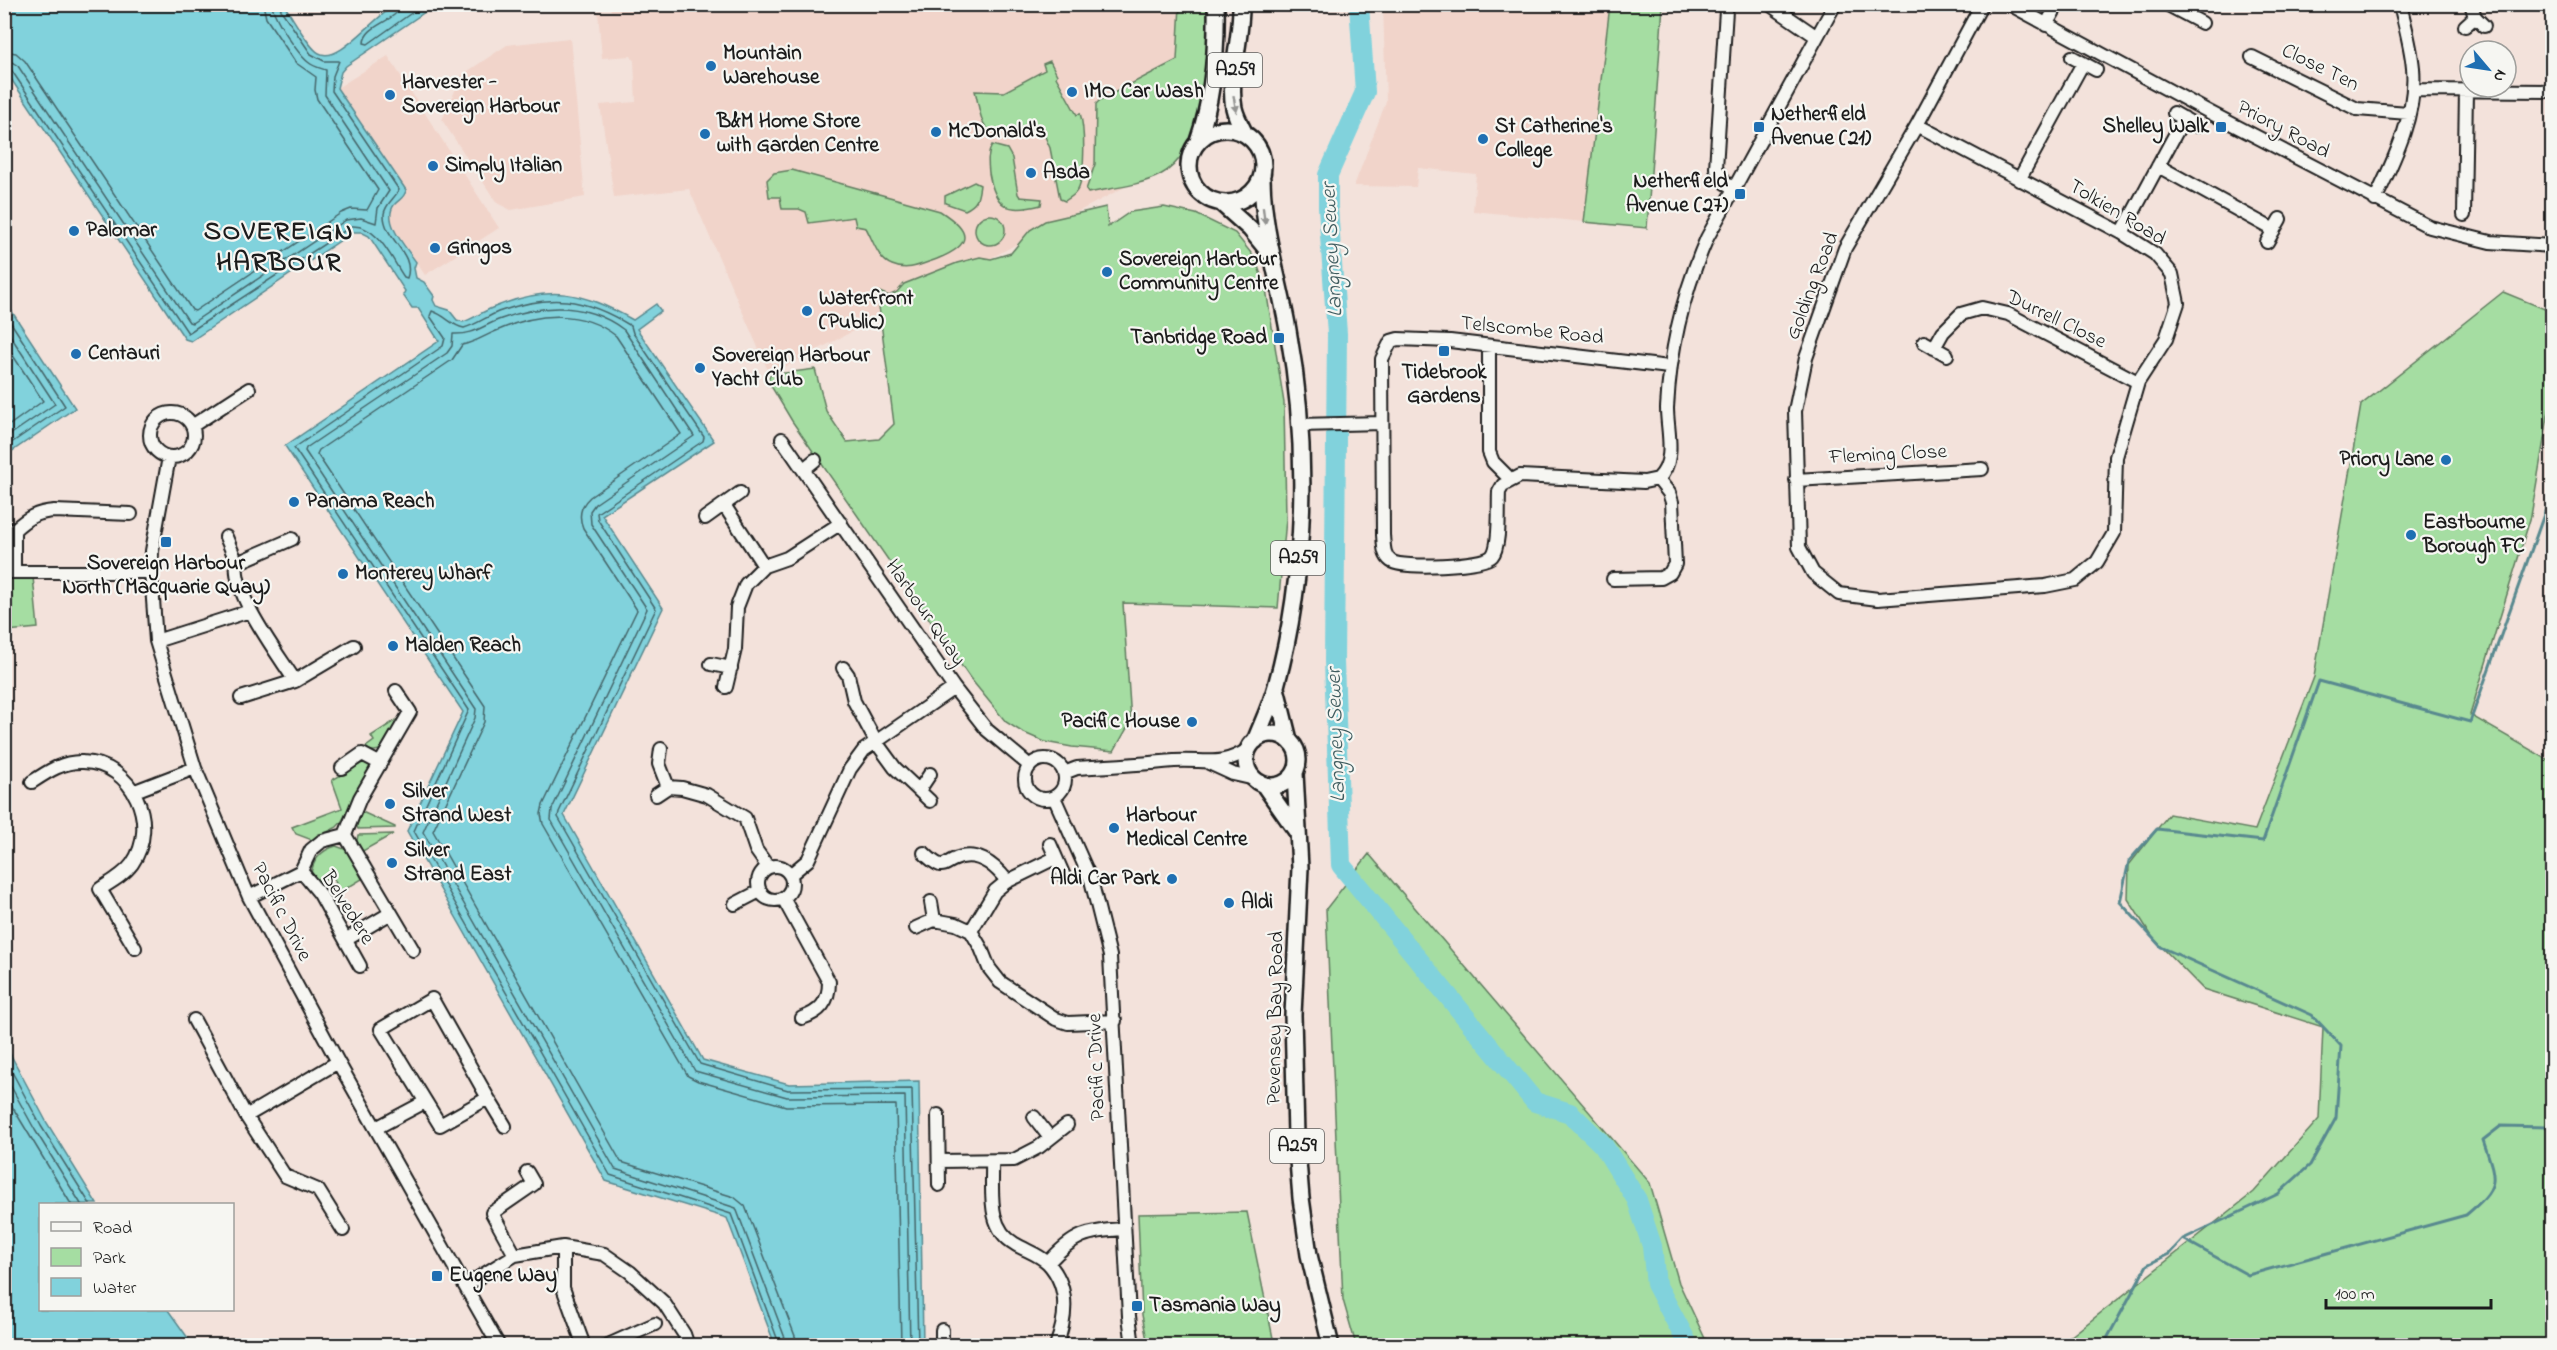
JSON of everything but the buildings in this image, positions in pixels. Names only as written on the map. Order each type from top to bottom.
[{"type":"main road","name":"A259","points":[[1198,141],[1209,101],[1217,34],[1216,4]]},
{"type":"main road","name":"A259","points":[[1241,4],[1240,39],[1233,92],[1234,109],[1245,134]]},
{"type":"main road","points":[[1222,129],[1234,129],[1245,134],[1260,150],[1264,161],[1262,179],[1254,192],[1246,199],[1236,203],[1222,204],[1204,197],[1192,182],[1189,163],[1198,141],[1211,132],[1222,129]]},
{"type":"main road","name":"A259","points":[[1252,745],[1276,688],[1296,596],[1300,506],[1299,425],[1288,331],[1263,214],[1262,179]]},
{"type":"main road","name":"A259","points":[[1222,204],[1250,229],[1270,254]]},
{"type":"main road","name":"A259","points":[[1276,688],[1289,740]]},
{"type":"main road","points":[[1260,782],[1282,784],[1295,773],[1298,756],[1289,740],[1276,735],[1268,735],[1252,745],[1247,765],[1297,832]]},
{"type":"main road","name":"Pevensey Bay Road","points":[[1295,773],[1300,868],[1293,1015],[1296,1136],[1300,1198],[1309,1255],[1331,1346]]},
{"type":"street","points":[[1729,4],[1726,10],[1716,168],[1719,176],[1734,188]]},
{"type":"street","points":[[1769,4],[1817,37]]},
{"type":"street","points":[[1299,425],[1382,423],[1384,552],[1391,561],[1405,565],[1475,564],[1491,557],[1497,547],[1499,492],[1510,479],[1520,476],[1644,482],[1658,479],[1664,473],[1670,458],[1667,412],[1669,367],[1680,310],[1694,268],[1707,237],[1835,4]]},
{"type":"street","name":"Golding Road","points":[[1814,573],[1799,547],[1796,480],[1795,411],[1806,358],[1845,248],[1917,125],[1982,4]]},
{"type":"street","name":"Priory Road","points":[[2009,4],[2375,200],[2430,227],[2462,237],[2490,242],[2553,246]]},
{"type":"street","points":[[2046,25],[2058,4]]},
{"type":"street","points":[[2166,4],[2202,23]]},
{"type":"street","points":[[2375,200],[2396,157],[2413,90],[2409,39],[2400,4]]},
{"type":"street","points":[[2465,26],[2480,22],[2471,4]]},
{"type":"street","name":"Close Ten","points":[[2252,57],[2357,109],[2408,113]]},
{"type":"street","points":[[2019,180],[2078,60],[2096,70]]},
{"type":"street","points":[[2413,90],[2458,91]]},
{"type":"street","points":[[2518,91],[2553,91]]},
{"type":"street","points":[[2464,215],[2466,99]]},
{"type":"street","points":[[2122,233],[2158,166],[2179,116],[2198,126]]},
{"type":"street","name":"Tolkien Road","points":[[1814,573],[1839,594],[1878,599],[2045,586],[2075,580],[2097,562],[2114,533],[2115,457],[2138,382],[2166,339],[2178,303],[2172,274],[2155,254],[2122,233],[1917,125]]},
{"type":"street","points":[[2158,166],[2277,225],[2267,242]]},
{"type":"street","name":"Durrell Close","points":[[1947,355],[1929,345],[1961,314],[1982,308],[2008,314],[2138,382]]},
{"type":"street","name":"Telscombe Road","points":[[1382,423],[1382,359],[1391,341],[1398,339],[1450,341],[1669,367]]},
{"type":"street","points":[[1489,346],[1489,452],[1493,462],[1510,479]]},
{"type":"street","points":[[192,426],[249,389]]},
{"type":"street","points":[[174,413],[188,420],[192,426],[194,432],[191,445],[182,454],[169,457],[162,454],[152,444],[150,437],[153,423],[162,416],[174,413]]},
{"type":"street","name":"Harbour Quay","points":[[782,439],[954,688],[987,730],[1030,766]]},
{"type":"street","name":"Pacific Drive","points":[[169,457],[152,551],[151,572],[156,641],[195,768],[249,897],[338,1062],[497,1345]]},
{"type":"street","points":[[804,469],[815,460]]},
{"type":"street","name":"Fleming Close","points":[[1796,480],[1982,469]]},
{"type":"street","points":[[1613,579],[1661,578],[1670,573],[1675,564],[1672,502],[1669,493],[1658,479]]},
{"type":"street","points":[[705,518],[740,493]]},
{"type":"street","points":[[724,505],[764,566]]},
{"type":"street","points":[[131,514],[54,511],[26,518],[14,530],[9,571],[151,572]]},
{"type":"street","points":[[726,687],[735,649],[739,599],[746,584],[764,566],[787,558],[841,523]]},
{"type":"street","points":[[226,537],[237,563],[235,574],[250,611],[295,681]]},
{"type":"street","points":[[237,563],[292,539]]},
{"type":"street","points":[[156,641],[250,611]]},
{"type":"street","points":[[241,698],[295,681],[354,646]]},
{"type":"street","points":[[711,664],[731,668]]},
{"type":"street","points":[[843,668],[864,722],[876,742],[895,768],[920,789],[930,801]]},
{"type":"street","points":[[849,683],[863,680]]},
{"type":"street","points":[[790,875],[808,860],[855,760],[876,742],[954,688]]},
{"type":"street","points":[[345,835],[360,798],[410,712],[396,691]]},
{"type":"street","points":[[1064,772],[1077,768],[1170,762],[1209,763],[1234,758],[1252,745]]},
{"type":"street","points":[[661,749],[659,764],[669,787]]},
{"type":"street","points":[[342,768],[362,754],[379,763]]},
{"type":"street","points":[[1042,759],[1049,759],[1061,766],[1064,772],[1064,787],[1054,797],[1048,799],[1036,797],[1028,789],[1025,777],[1030,766],[1042,759]]},
{"type":"street","points":[[32,782],[49,770],[66,764],[83,762],[99,765],[110,771],[135,791],[143,816],[143,835],[138,852],[131,866],[100,889],[135,948]]},
{"type":"street","points":[[1209,763],[1233,774],[1260,782]]},
{"type":"street","points":[[135,791],[195,768]]},
{"type":"street","points":[[920,789],[930,774]]},
{"type":"street","points":[[656,795],[669,787],[682,788],[707,795],[745,818],[756,850],[768,867]]},
{"type":"street","name":"Pacific Drive","points":[[1054,797],[1091,880],[1107,938],[1115,1021],[1129,1316],[1133,1346]]},
{"type":"street","points":[[249,897],[301,872],[311,850],[322,841],[345,835]]},
{"type":"street","points":[[345,835],[413,950]]},
{"type":"street","points":[[1050,844],[1064,876]]},
{"type":"street","points":[[924,853],[938,864],[944,865],[970,856],[980,859],[998,869],[1008,881]]},
{"type":"street","points":[[970,931],[995,891],[1008,881],[1055,858]]},
{"type":"street","points":[[780,866],[790,875],[792,887],[783,898],[770,899],[760,891],[759,878],[768,867],[780,866]]},
{"type":"street","name":"Belvedere","points":[[301,872],[320,894],[360,966]]},
{"type":"street","points":[[735,904],[760,891]]},
{"type":"street","points":[[783,898],[829,982],[825,1003],[812,1014],[802,1018]]},
{"type":"street","points":[[932,902],[934,920]]},
{"type":"street","points":[[352,936],[391,913]]},
{"type":"street","points":[[916,928],[934,920],[956,924],[970,931],[981,948],[989,968],[1000,982],[1044,1011],[1068,1023],[1115,1021]]},
{"type":"street","points":[[488,1098],[440,1125],[381,1029],[432,999],[505,1126]]},
{"type":"street","points":[[194,1020],[246,1116],[285,1176],[318,1190],[343,1230]]},
{"type":"street","points":[[246,1116],[338,1062]]},
{"type":"street","points":[[376,1128],[425,1102]]},
{"type":"street","points":[[938,1115],[939,1185]]},
{"type":"street","points":[[1035,1117],[1050,1138]]},
{"type":"street","points":[[939,1161],[1014,1160],[1067,1125]]},
{"type":"street","points":[[992,1162],[993,1209],[998,1226],[1015,1244],[1034,1252],[1048,1263],[1059,1277],[1064,1296],[1064,1322],[1056,1346]]},
{"type":"street","points":[[515,1255],[492,1213],[534,1184],[527,1172]]},
{"type":"street","points":[[1048,1263],[1074,1238],[1092,1231],[1125,1228]]},
{"type":"street","points":[[465,1286],[515,1255],[563,1247],[604,1254],[619,1263],[664,1303],[684,1334],[688,1346]]},
{"type":"street","points":[[563,1247],[563,1288],[584,1346]]},
{"type":"street","points":[[606,1346],[655,1324]]},
{"type":"street","points":[[942,1330],[942,1346]]},
{"type":"shaded area","points":[[609,4],[1185,5],[1184,55],[1153,172],[770,375],[689,189],[614,197],[600,105],[636,102],[634,61],[631,56],[602,58],[598,12],[611,11]]},
{"type":"shaded area","name":"St Catherine's College","points":[[1383,5],[1610,5],[1584,222],[1473,211],[1476,174],[1418,168],[1416,187],[1354,186],[1386,102]]},
{"type":"shaded area","points":[[570,38],[585,197],[511,210],[497,203],[442,120],[462,75],[507,45]]},
{"type":"shaded area","points":[[388,56],[499,228],[425,275],[392,226],[390,214],[405,195],[337,88]]},
{"type":"green space","points":[[1180,5],[1211,5],[1203,98],[1197,123],[1188,144],[1176,162],[1152,179],[1088,193],[1086,190],[1095,164],[1096,104],[1177,60]]},
{"type":"green space","points":[[1610,5],[1663,5],[1647,228],[1584,222]]},
{"type":"green space","points":[[1050,61],[1077,115],[1080,113],[1083,130],[1082,177],[1075,193],[1065,201],[1060,199],[1050,148],[1043,132],[1022,128],[1000,132],[987,129],[982,120],[975,91],[1004,92],[1045,70],[1043,64]]},
{"type":"green space","points":[[992,145],[1007,149],[1012,158],[1020,197],[1042,199],[1041,205],[1019,209],[1004,205],[999,200],[989,173],[988,162]]},
{"type":"green space","points":[[792,170],[940,211],[958,225],[964,237],[962,242],[949,253],[920,265],[904,268],[892,265],[879,254],[866,228],[856,226],[854,217],[809,223],[806,212],[799,209],[782,209],[780,197],[769,197],[767,180],[774,173]]},
{"type":"green space","points":[[974,182],[980,185],[978,197],[973,205],[965,210],[945,203],[945,196]]},
{"type":"green space","points":[[1106,207],[1108,227],[1130,212],[1164,207],[1196,214],[1235,233],[1255,258],[1266,289],[1284,403],[1286,519],[1278,608],[1123,603],[1131,721],[1114,751],[1045,742],[1006,722],[970,678],[792,421],[768,381],[770,375],[815,369],[826,411],[847,442],[879,439],[894,424],[877,291],[889,296],[897,292],[904,284],[957,263],[980,257],[991,259],[1011,253],[1030,230],[1045,221]]},
{"type":"green space","points":[[990,215],[1001,219],[1005,230],[1001,241],[990,245],[979,241],[975,230],[979,219]]},
{"type":"green space","points":[[2503,292],[2552,312],[2552,393],[2531,516],[2470,715],[2552,762],[2552,1345],[2060,1345],[2254,1192],[2319,1119],[2323,1027],[2203,989],[2153,938],[2128,899],[2129,865],[2169,814],[2255,830],[2314,677],[2361,405]]},
{"type":"green space","points":[[33,577],[38,628],[7,631],[4,580]]},
{"type":"green space","points":[[404,715],[386,745],[375,751],[366,747],[374,741],[371,736]]},
{"type":"green space","points":[[366,761],[370,766],[369,770],[337,827],[312,840],[296,834],[292,827],[342,808],[332,780]]},
{"type":"green space","points":[[360,811],[395,828],[358,829],[356,823]]},
{"type":"green space","points":[[393,834],[361,852],[357,841],[358,835]]},
{"type":"green space","points":[[336,846],[347,850],[362,879],[329,899],[328,889],[336,883],[333,877],[319,881],[311,875],[318,857],[326,850]]},
{"type":"green space","points":[[1369,854],[1650,1183],[1679,1283],[1708,1345],[1356,1345],[1343,1300],[1326,909]]},
{"type":"green space","points":[[1247,1212],[1274,1343],[1265,1346],[1148,1345],[1142,1315],[1138,1214]]},
{"type":"water","name":"SOVEREIGN HARBOUR","points":[[411,3],[435,5],[346,66],[341,72],[337,88],[406,190],[391,212],[393,227],[416,262],[414,268],[416,278],[424,282],[434,296],[436,306],[449,310],[457,320],[463,322],[513,300],[548,294],[581,297],[633,320],[656,304],[661,311],[637,329],[714,441],[602,515],[663,608],[564,815],[703,1060],[789,1084],[919,1081],[923,1345],[775,1345],[727,1218],[606,1181],[407,831],[463,712],[285,446],[439,341],[418,308],[412,308],[403,295],[405,291],[369,236],[361,232],[353,232],[191,341],[185,339],[5,70],[4,5],[284,5],[310,45],[319,53],[328,55],[347,45],[379,17],[398,5]]},
{"type":"water","points":[[5,301],[75,408],[4,456]]},
{"type":"water","points":[[5,1044],[47,1123],[96,1203],[39,1203],[39,1311],[169,1311],[193,1345],[5,1345]]},
{"type":"waterway","name":"Langney Sewer","points":[[1359,4],[1365,92],[1328,175],[1328,207],[1337,334],[1334,661],[1341,865],[1535,1102],[1570,1113],[1603,1145],[1637,1200],[1652,1246],[1656,1284],[1689,1346]]},
{"type":"waterway","points":[[2103,1346],[2147,1265],[2169,1254],[2183,1239],[2278,1194],[2310,1165],[2336,1118],[2341,1046],[2312,1015],[2161,947],[2120,902],[2129,861],[2157,829],[2263,841],[2319,681],[2470,722],[2552,492]]},
{"type":"waterway","points":[[2183,1239],[2248,1275],[2466,1215],[2485,1197],[2493,1182],[2491,1165],[2483,1140],[2501,1126],[2550,1127],[2552,1125]]},
{"type":"place","name":"Mountain Warehouse","points":[[711,66]]},
{"type":"place","name":"IMO Car Wash","points":[[1072,92]]},
{"type":"place","name":"Harvester - Sovereign Harbour","points":[[390,95]]},
{"type":"place","name":"Netherfield Avenue (21)","points":[[1759,127]]},
{"type":"place","name":"Shelley Walk","points":[[2221,127]]},
{"type":"place","name":"McDonald's","points":[[936,132]]},
{"type":"place","name":"B&M Home Store with Garden Centre","points":[[705,134]]},
{"type":"place","name":"St Catherine's College","points":[[1483,139]]},
{"type":"place","name":"Simply Italian","points":[[433,166]]},
{"type":"place","name":"Asda","points":[[1031,173]]},
{"type":"place","name":"Netherfield Avenue (27)","points":[[1740,194]]},
{"type":"place","name":"Palomar","points":[[74,231]]},
{"type":"place","name":"Gringos","points":[[435,248]]},
{"type":"place","name":"Sovereign Harbour Community Centre","points":[[1107,272]]},
{"type":"place","name":"Waterfront (Public)","points":[[807,311]]},
{"type":"place","name":"Tanbridge Road","points":[[1279,338]]},
{"type":"place","name":"Tidebrook Gardens","points":[[1444,351]]},
{"type":"place","name":"Centauri","points":[[76,354]]},
{"type":"place","name":"Sovereign Harbour Yacht Club","points":[[700,368]]},
{"type":"place","name":"Priory Lane","points":[[2446,460]]},
{"type":"place","name":"Panama Reach","points":[[294,502]]},
{"type":"place","name":"Eastbourne Borough FC","points":[[2411,535]]},
{"type":"place","name":"Sovereign Harbour North (Macquarie Quay)","points":[[166,542]]},
{"type":"place","name":"Monterey Wharf","points":[[343,574]]},
{"type":"place","name":"Malden Reach","points":[[393,646]]},
{"type":"place","name":"Pacific House","points":[[1192,722]]},
{"type":"place","name":"Silver Strand West","points":[[390,804]]},
{"type":"place","name":"Harbour Medical Centre","points":[[1114,828]]},
{"type":"place","name":"Silver Strand East","points":[[392,863]]},
{"type":"place","name":"Aldi Car Park","points":[[1172,879]]},
{"type":"place","name":"Aldi","points":[[1229,903]]},
{"type":"place","name":"Eugene Way","points":[[437,1276]]},
{"type":"place","name":"Tasmania Way","points":[[1137,1306]]},
{"type":"district","name":"SOVEREIGN HARBOUR","points":[[279,248]]}]
